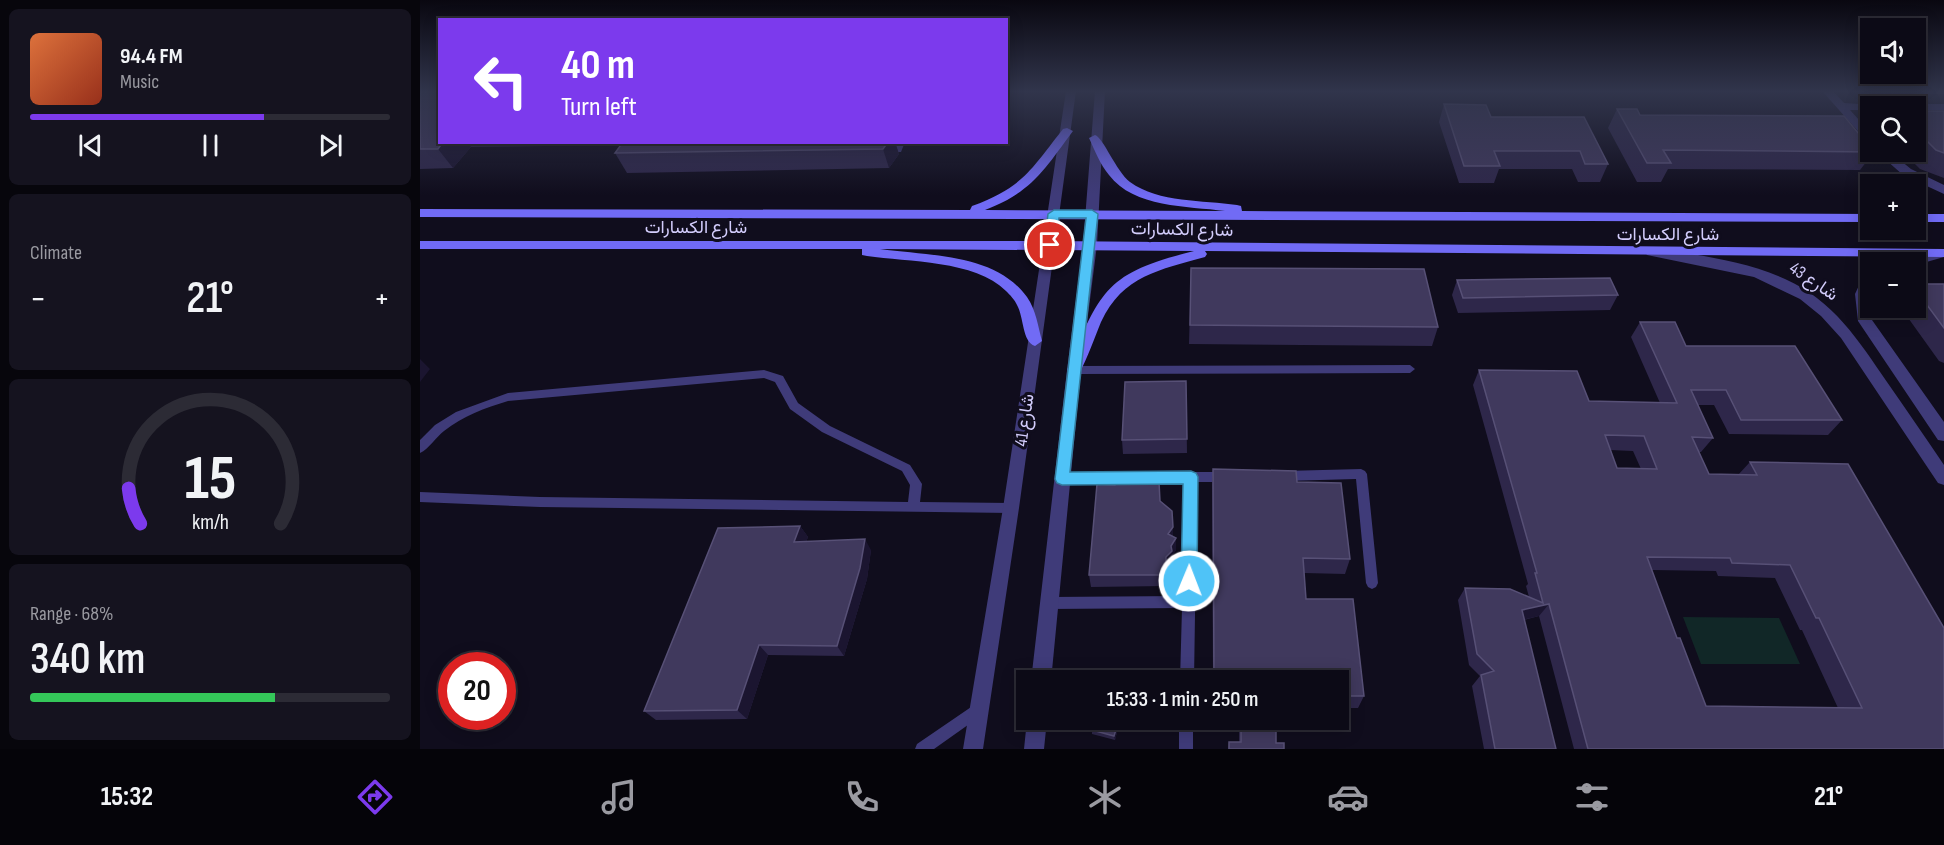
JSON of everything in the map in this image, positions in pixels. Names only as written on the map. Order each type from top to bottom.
[{"type":"street","name":"شارع 41","points":[[973,749],[977,710],[1011,508],[1068,126]]},
{"type":"street","points":[[1042,670],[1074,370],[1090,245],[1096,126]]},
{"type":"street","points":[[967,212],[1005,198],[1028,182],[1067,131]]},
{"type":"street","points":[[1095,138],[1115,176],[1137,191],[1153,196],[1275,217]]},
{"type":"street","points":[[1894,162],[1906,172],[1944,190]]},
{"type":"street","name":"شارع الكسارات","points":[[420,213],[967,212],[1275,217],[1860,218]]},
{"type":"street","points":[[1926,218],[1944,218]]},
{"type":"street","name":"شارع الكسارات","points":[[420,245],[1090,245],[1222,249],[1944,253]]},
{"type":"street","points":[[420,250],[444,245]]},
{"type":"street","points":[[823,245],[973,266],[995,274],[1012,286],[1024,303],[1035,341]]},
{"type":"street","points":[[1074,370],[1108,294],[1123,280],[1140,270],[1160,263],[1222,249]]},
{"type":"street","name":"شارع 43","points":[[1652,252],[1747,268],[1779,280],[1815,301],[1833,317],[1846,334],[1944,478]]},
{"type":"street","points":[[1926,258],[1944,253]]},
{"type":"street","name":"شارع 43","points":[[1864,318],[1938,417],[1944,435]]},
{"type":"street","points":[[1034,749],[1036,730]]},
{"type":"lane","points":[[1074,370],[1410,369]]},
{"type":"lane","points":[[420,448],[432,432],[467,409],[508,397],[764,374],[779,379],[794,406],[826,429],[906,468],[916,484],[914,506]]},
{"type":"lane","points":[[1270,476],[1361,474],[1372,583]]},
{"type":"lane","points":[[1187,670],[1191,477]]},
{"type":"lane","points":[[1062,479],[1236,477]]},
{"type":"lane","points":[[420,497],[540,502],[1011,508]]},
{"type":"lane","points":[[1049,603],[1188,602]]},
{"type":"lane","points":[[922,749],[977,710]]},
{"type":"lane","points":[[1186,730],[1186,749]]},
{"type":"green space","points":[[1683,617],[1779,618],[1800,664],[1701,664]]},
{"type":"building","points":[[420,126],[438,126],[438,144],[442,144],[438,149],[420,149]]},
{"type":"building","points":[[1451,126],[1589,126],[1608,164],[1585,164],[1580,151],[1494,151],[1500,166],[1464,166]]},
{"type":"building","points":[[1626,126],[1852,126],[1860,135],[1860,152],[1663,150],[1671,163],[1647,163]]},
{"type":"building","points":[[1926,126],[1944,126],[1944,153],[1936,150],[1926,140]]},
{"type":"building","points":[[622,144],[887,144],[883,149],[615,153]]},
{"type":"building","points":[[1191,268],[1424,269],[1438,327],[1190,325]]},
{"type":"building","points":[[1610,278],[1618,295],[1463,298],[1457,280]]},
{"type":"building","points":[[1926,284],[1944,284],[1944,328],[1926,304]]},
{"type":"building","points":[[1640,322],[1675,322],[1686,346],[1795,346],[1842,420],[1741,420],[1726,390],[1691,390],[1713,438],[1692,437],[1709,474],[1757,475],[1750,462],[1848,464],[1944,628],[1944,749],[1588,749],[1549,604],[1522,610],[1556,749],[1495,749],[1481,675],[1494,671],[1477,654],[1465,588],[1510,589],[1543,603],[1535,573],[1537,573],[1479,370],[1577,371],[1589,401],[1677,403]],"holes":[[[1605,435],[1644,436],[1657,469],[1617,468]],[[1647,557],[1730,558],[1732,563],[1790,565],[1816,618],[1819,618],[1862,708],[1706,706],[1680,638],[1677,638]]]},
{"type":"building","points":[[1186,381],[1187,439],[1122,440],[1125,382]]},
{"type":"building","points":[[1213,469],[1296,471],[1297,482],[1341,483],[1350,559],[1303,558],[1306,599],[1353,599],[1364,696],[1349,696],[1349,670],[1214,670]]},
{"type":"building","points":[[1116,481],[1159,482],[1160,501],[1172,511],[1173,527],[1168,534],[1176,538],[1171,546],[1172,551],[1166,557],[1166,575],[1089,575],[1097,484],[1115,485]]},
{"type":"building","points":[[800,526],[794,542],[865,539],[860,568],[837,646],[759,645],[737,710],[644,711],[718,528]]},
{"type":"building","points":[[1092,730],[1116,730],[1114,736]]},
{"type":"building","points":[[1241,730],[1276,730],[1276,743],[1284,743],[1284,749],[1229,749],[1229,742],[1241,742]]},
{"type":"route","points":[[1050,245],[1054,214],[1092,214],[1062,479],[1191,477],[1189,581]]}]
